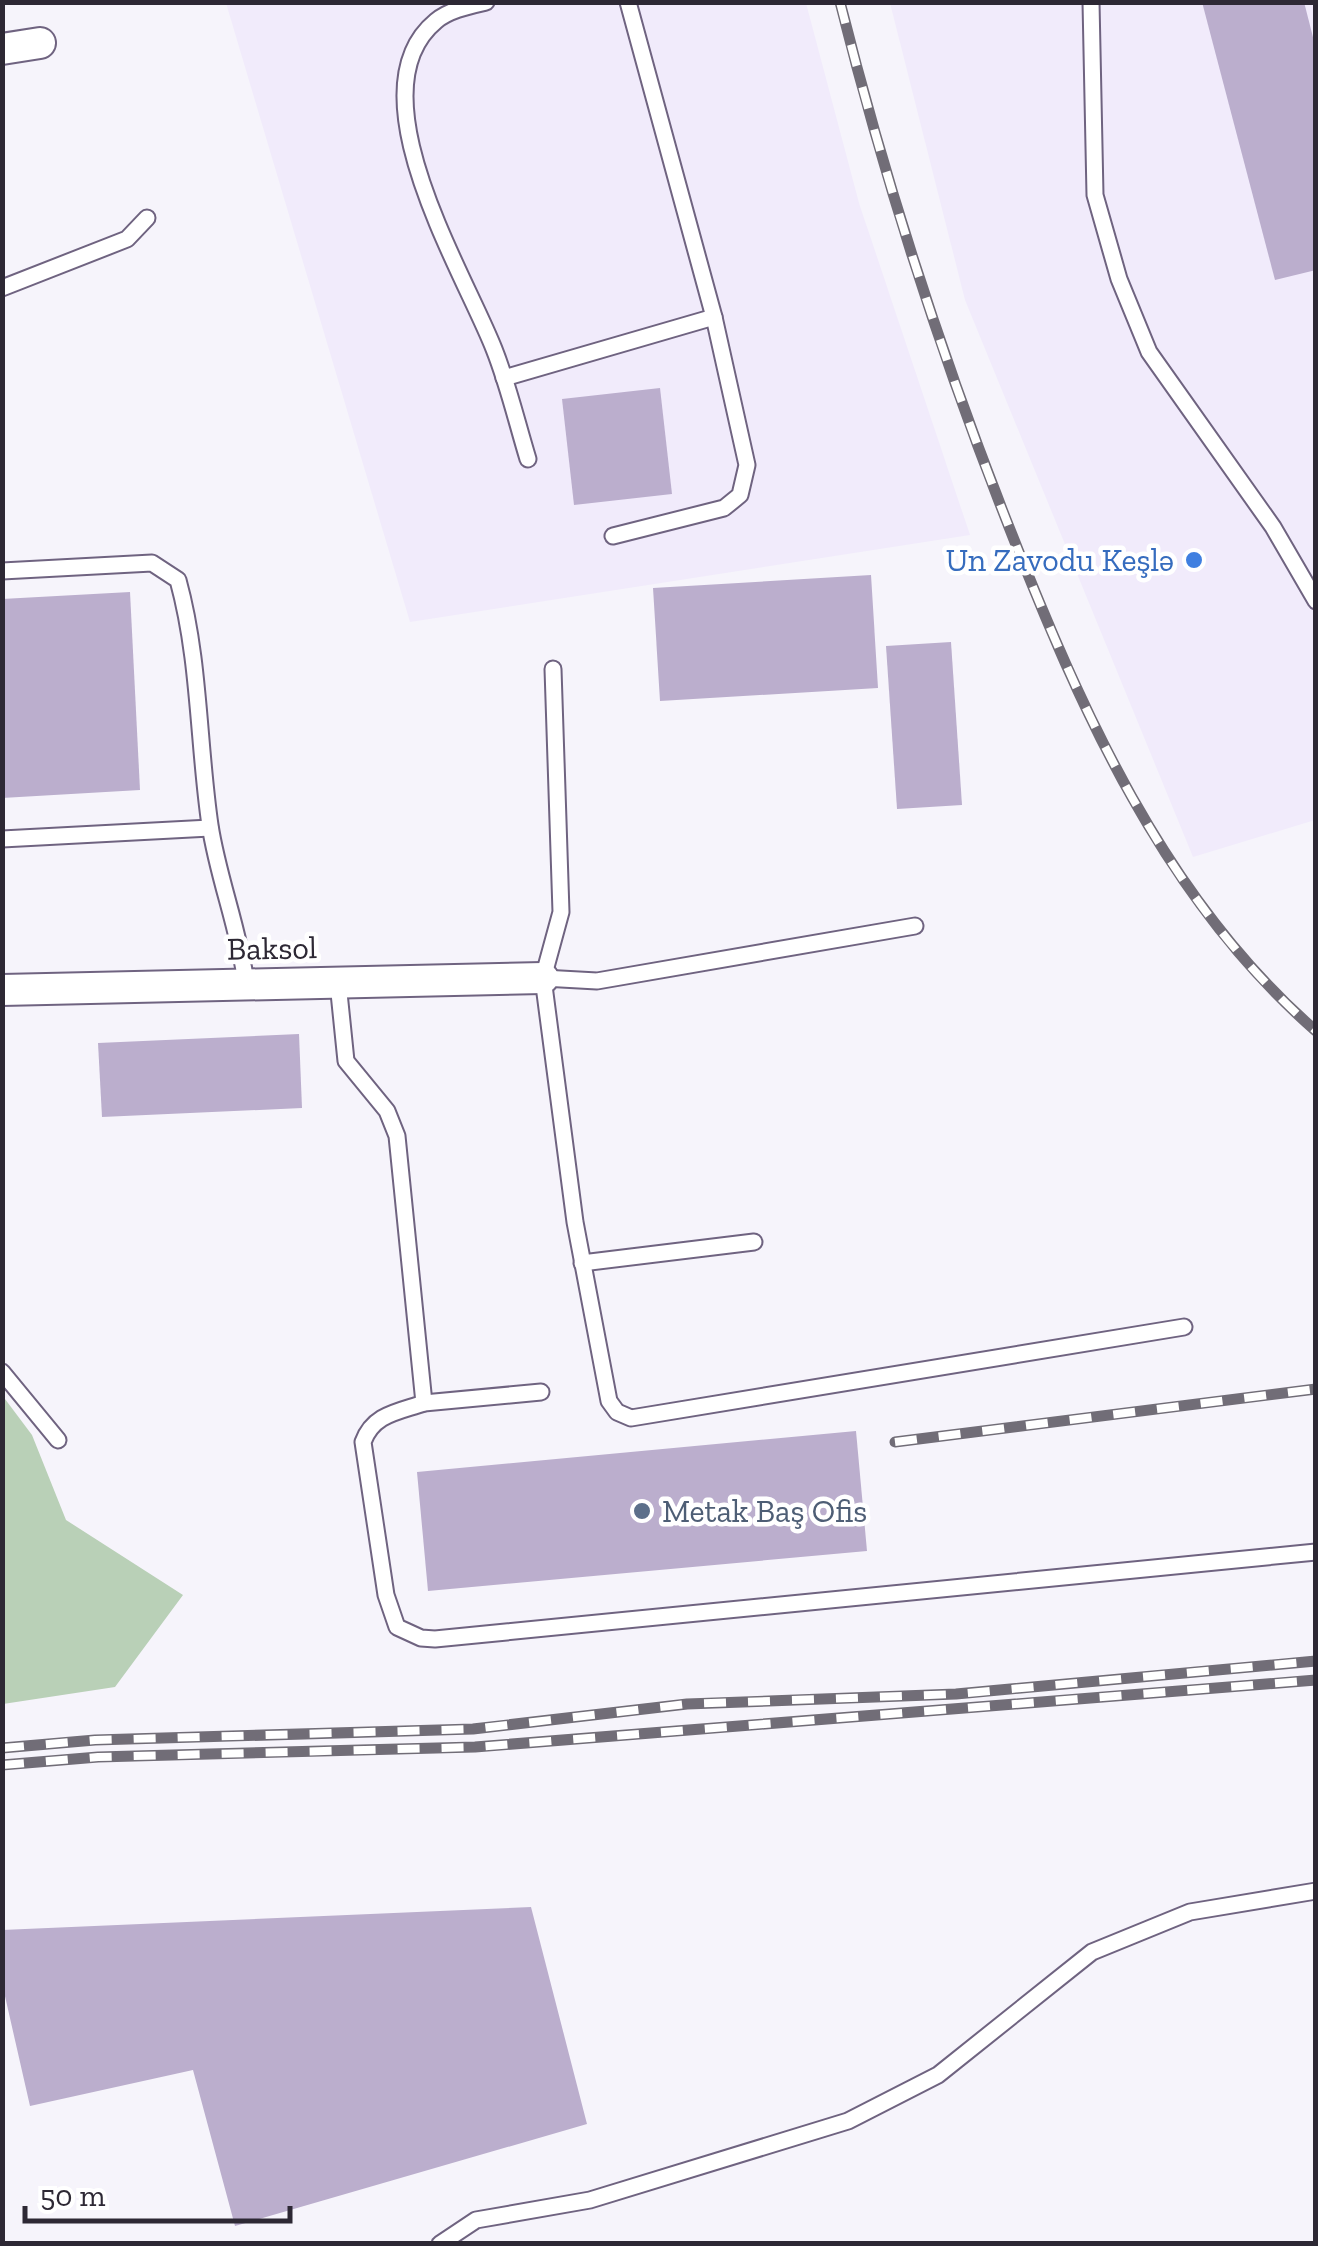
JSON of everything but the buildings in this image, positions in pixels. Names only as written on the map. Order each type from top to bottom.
[{"type":"street","points":[[2,49],[40,44]]},
{"type":"street","name":"Baksol","points":[[2,990],[542,978]]},
{"type":"lane","points":[[486,2],[436,20],[413,47],[404,97],[427,204],[504,378],[528,459]]},
{"type":"lane","points":[[613,536],[724,508],[740,494],[747,465],[714,317],[628,2]]},
{"type":"lane","points":[[1091,2],[1096,196],[1119,279],[1148,352],[1273,527],[1316,601]]},
{"type":"lane","points":[[2,288],[127,239],[147,218]]},
{"type":"lane","points":[[504,378],[714,317]]},
{"type":"lane","points":[[2,571],[152,563],[178,580],[191,628],[210,828],[240,940],[246,983]]},
{"type":"lane","points":[[553,669],[561,912],[542,978],[582,1263],[610,1401],[617,1412],[632,1418],[1184,1327]]},
{"type":"lane","points":[[2,839],[210,828]]},
{"type":"lane","points":[[542,978],[596,981],[915,926]]},
{"type":"lane","points":[[338,983],[346,1062],[387,1111],[398,1136],[424,1404]]},
{"type":"lane","points":[[582,1263],[754,1242]]},
{"type":"lane","points":[[2,1372],[58,1440]]},
{"type":"lane","points":[[541,1392],[424,1404],[381,1417],[369,1426],[363,1442],[390,1614],[398,1626],[421,1638],[1316,1552]]},
{"type":"lane","points":[[440,2244],[476,2220],[590,2200],[848,2121],[938,2075],[1092,1952],[1190,1912],[1316,1891]]},
{"type":"shaded area","points":[[226,3],[806,3],[859,203],[970,535],[410,622]]},
{"type":"shaded area","name":"Un Zavodu Keşlə","points":[[890,3],[1315,3],[1315,820],[1193,857],[965,300]]},
{"type":"green space","points":[[2,1395],[32,1435],[66,1520],[183,1595],[115,1687],[3,1704]]},
{"type":"railway","points":[[840,2],[895,201],[960,398],[1066,664],[1132,798],[1171,862],[1262,979],[1316,1031]]},
{"type":"railway","points":[[895,1442],[1316,1389]]},
{"type":"railway","points":[[2,1748],[95,1740],[473,1729],[687,1704],[956,1694],[1316,1661]]},
{"type":"railway","points":[[2,1765],[98,1757],[475,1747],[1316,1680]]},
{"type":"place","name":"Un Zavodu Keşlə","points":[[1194,560]]},
{"type":"place","name":"Metak Baş Ofis","points":[[642,1511]]}]
